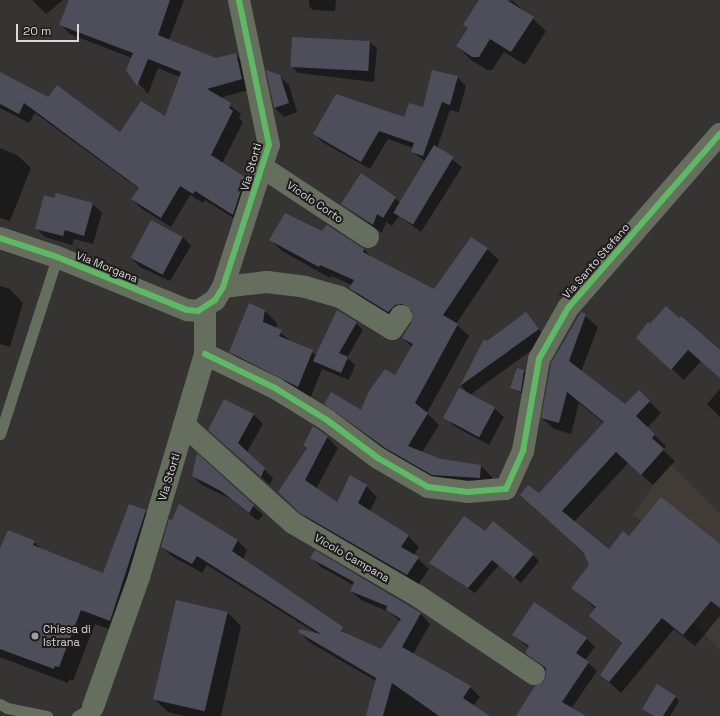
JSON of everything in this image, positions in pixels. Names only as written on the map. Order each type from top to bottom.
[{"type":"street","name":"Via Storti","points":[[85,711],[139,577],[205,354],[205,308],[215,300],[223,287],[269,145],[239,0]]},
{"type":"street","name":"Via Santo Stefano","points":[[205,354],[275,388],[327,420],[378,458],[428,487],[468,492],[506,489],[524,451],[539,359],[568,308],[720,134]]},
{"type":"street","name":"Vicolo Corto","points":[[262,167],[368,237]]},
{"type":"street","name":"Via Morgana","points":[[0,238],[57,257],[187,310],[205,308]]},
{"type":"street","points":[[223,287],[267,282],[305,287],[340,297],[392,329],[401,316]]},
{"type":"street","name":"Vicolo Campana","points":[[184,425],[293,523],[418,596],[534,674]]},
{"type":"lane","points":[[0,434],[57,257]]},
{"type":"lane","points":[[0,704],[7,708],[47,716]]},
{"type":"shaded area","points":[[669,463],[720,513],[720,650],[688,617],[667,536],[633,515]]},
{"type":"building","points":[[69,0],[170,0],[158,35],[216,58],[236,53],[242,79],[207,89],[231,103],[229,108],[233,111],[211,155],[245,177],[233,215],[195,191],[193,194],[180,186],[161,218],[131,199],[139,188],[24,103],[19,114],[0,104],[0,72],[48,97],[57,85],[120,132],[141,101],[165,116],[181,72],[148,59],[137,86],[126,70],[133,53],[59,25]]},
{"type":"building","points":[[479,0],[507,0],[534,17],[511,52],[490,39],[479,57],[472,57],[456,46],[468,28],[463,25]]},
{"type":"building","points":[[292,37],[370,41],[368,71],[290,67]]},
{"type":"building","points":[[266,70],[280,75],[289,103],[274,108]]},
{"type":"building","points":[[432,70],[458,76],[450,105],[442,102],[423,156],[411,152],[414,143],[379,131],[361,162],[313,134],[336,94],[404,117],[409,103],[423,107]]},
{"type":"building","points":[[434,145],[454,157],[413,225],[393,213]]},
{"type":"building","points":[[361,173],[396,197],[383,218],[377,214],[373,225],[341,204]]},
{"type":"building","points":[[56,193],[93,203],[84,236],[65,230],[63,236],[35,229],[44,195],[54,198]]},
{"type":"building","points":[[285,213],[322,231],[327,225],[364,249],[363,252],[434,289],[471,237],[488,248],[443,315],[458,324],[415,403],[428,413],[408,446],[441,459],[481,465],[480,478],[432,475],[385,448],[324,404],[331,392],[361,410],[369,391],[385,369],[395,375],[413,344],[402,338],[411,323],[412,311],[402,304],[395,305],[388,312],[349,288],[354,280],[320,265],[319,267],[269,240]]},
{"type":"building","points":[[151,220],[183,237],[163,275],[131,258]]},
{"type":"building","points":[[249,303],[265,310],[263,322],[282,330],[279,336],[313,350],[298,387],[229,352]]},
{"type":"building","points":[[666,306],[679,318],[681,316],[720,350],[720,378],[688,350],[671,370],[636,338],[648,322],[650,324]]},
{"type":"building","points":[[337,310],[357,322],[339,353],[348,357],[341,373],[313,361]]},
{"type":"building","points":[[526,312],[539,329],[460,386],[484,339],[487,341]]},
{"type":"building","points":[[581,312],[586,314],[569,361],[625,404],[639,390],[650,401],[636,416],[655,434],[652,438],[664,449],[641,475],[616,452],[562,511],[609,549],[623,531],[629,536],[661,497],[720,544],[720,608],[711,601],[683,635],[662,618],[609,682],[600,675],[622,643],[589,616],[596,607],[571,588],[589,565],[584,553],[520,495],[528,485],[539,493],[604,422],[567,392],[559,423],[541,418],[551,363]]},
{"type":"building","points":[[517,368],[524,370],[521,392],[510,388]]},
{"type":"building","points":[[459,388],[495,407],[479,437],[443,418]]},
{"type":"building","points":[[224,399],[254,414],[238,443],[265,468],[261,477],[208,430]]},
{"type":"building","points":[[313,426],[328,436],[305,480],[337,502],[350,475],[367,485],[358,503],[409,535],[401,547],[419,557],[407,575],[300,513],[278,492],[307,448],[303,446]]},
{"type":"building","points":[[197,453],[254,505],[249,513],[221,491],[192,476]]},
{"type":"building","points":[[129,504],[146,510],[110,621],[81,610],[59,667],[55,666],[54,669],[0,649],[0,548],[8,530],[35,541],[33,545],[103,573]]},
{"type":"building","points":[[179,504],[238,540],[232,551],[343,627],[341,631],[381,649],[401,619],[386,610],[387,606],[350,591],[354,582],[310,558],[315,550],[421,613],[402,647],[471,686],[463,698],[490,716],[439,716],[392,683],[383,716],[366,716],[376,678],[298,632],[300,629],[321,634],[197,556],[192,564],[161,547],[169,519],[172,520]]},
{"type":"building","points":[[464,516],[485,531],[493,521],[534,554],[514,578],[492,560],[468,588],[429,563]]},
{"type":"building","points":[[176,600],[228,612],[205,711],[153,699]]},
{"type":"building","points":[[534,602],[587,638],[576,653],[589,662],[562,702],[586,716],[516,716],[535,686],[544,681],[546,675],[546,668],[525,653],[529,646],[512,635]]},
{"type":"building","points":[[657,684],[676,696],[663,716],[654,716],[642,709]]},
{"type":"cycle path","points":[[0,238],[57,257],[187,310],[198,311],[215,300],[223,287],[269,145],[239,0]]},
{"type":"cycle path","points":[[205,354],[275,388],[327,420],[378,458],[428,487],[468,492],[506,489],[523,451],[539,359],[568,308],[720,134]]},
{"type":"place","name":"Chiesa di Istrana","points":[[35,636]]}]
